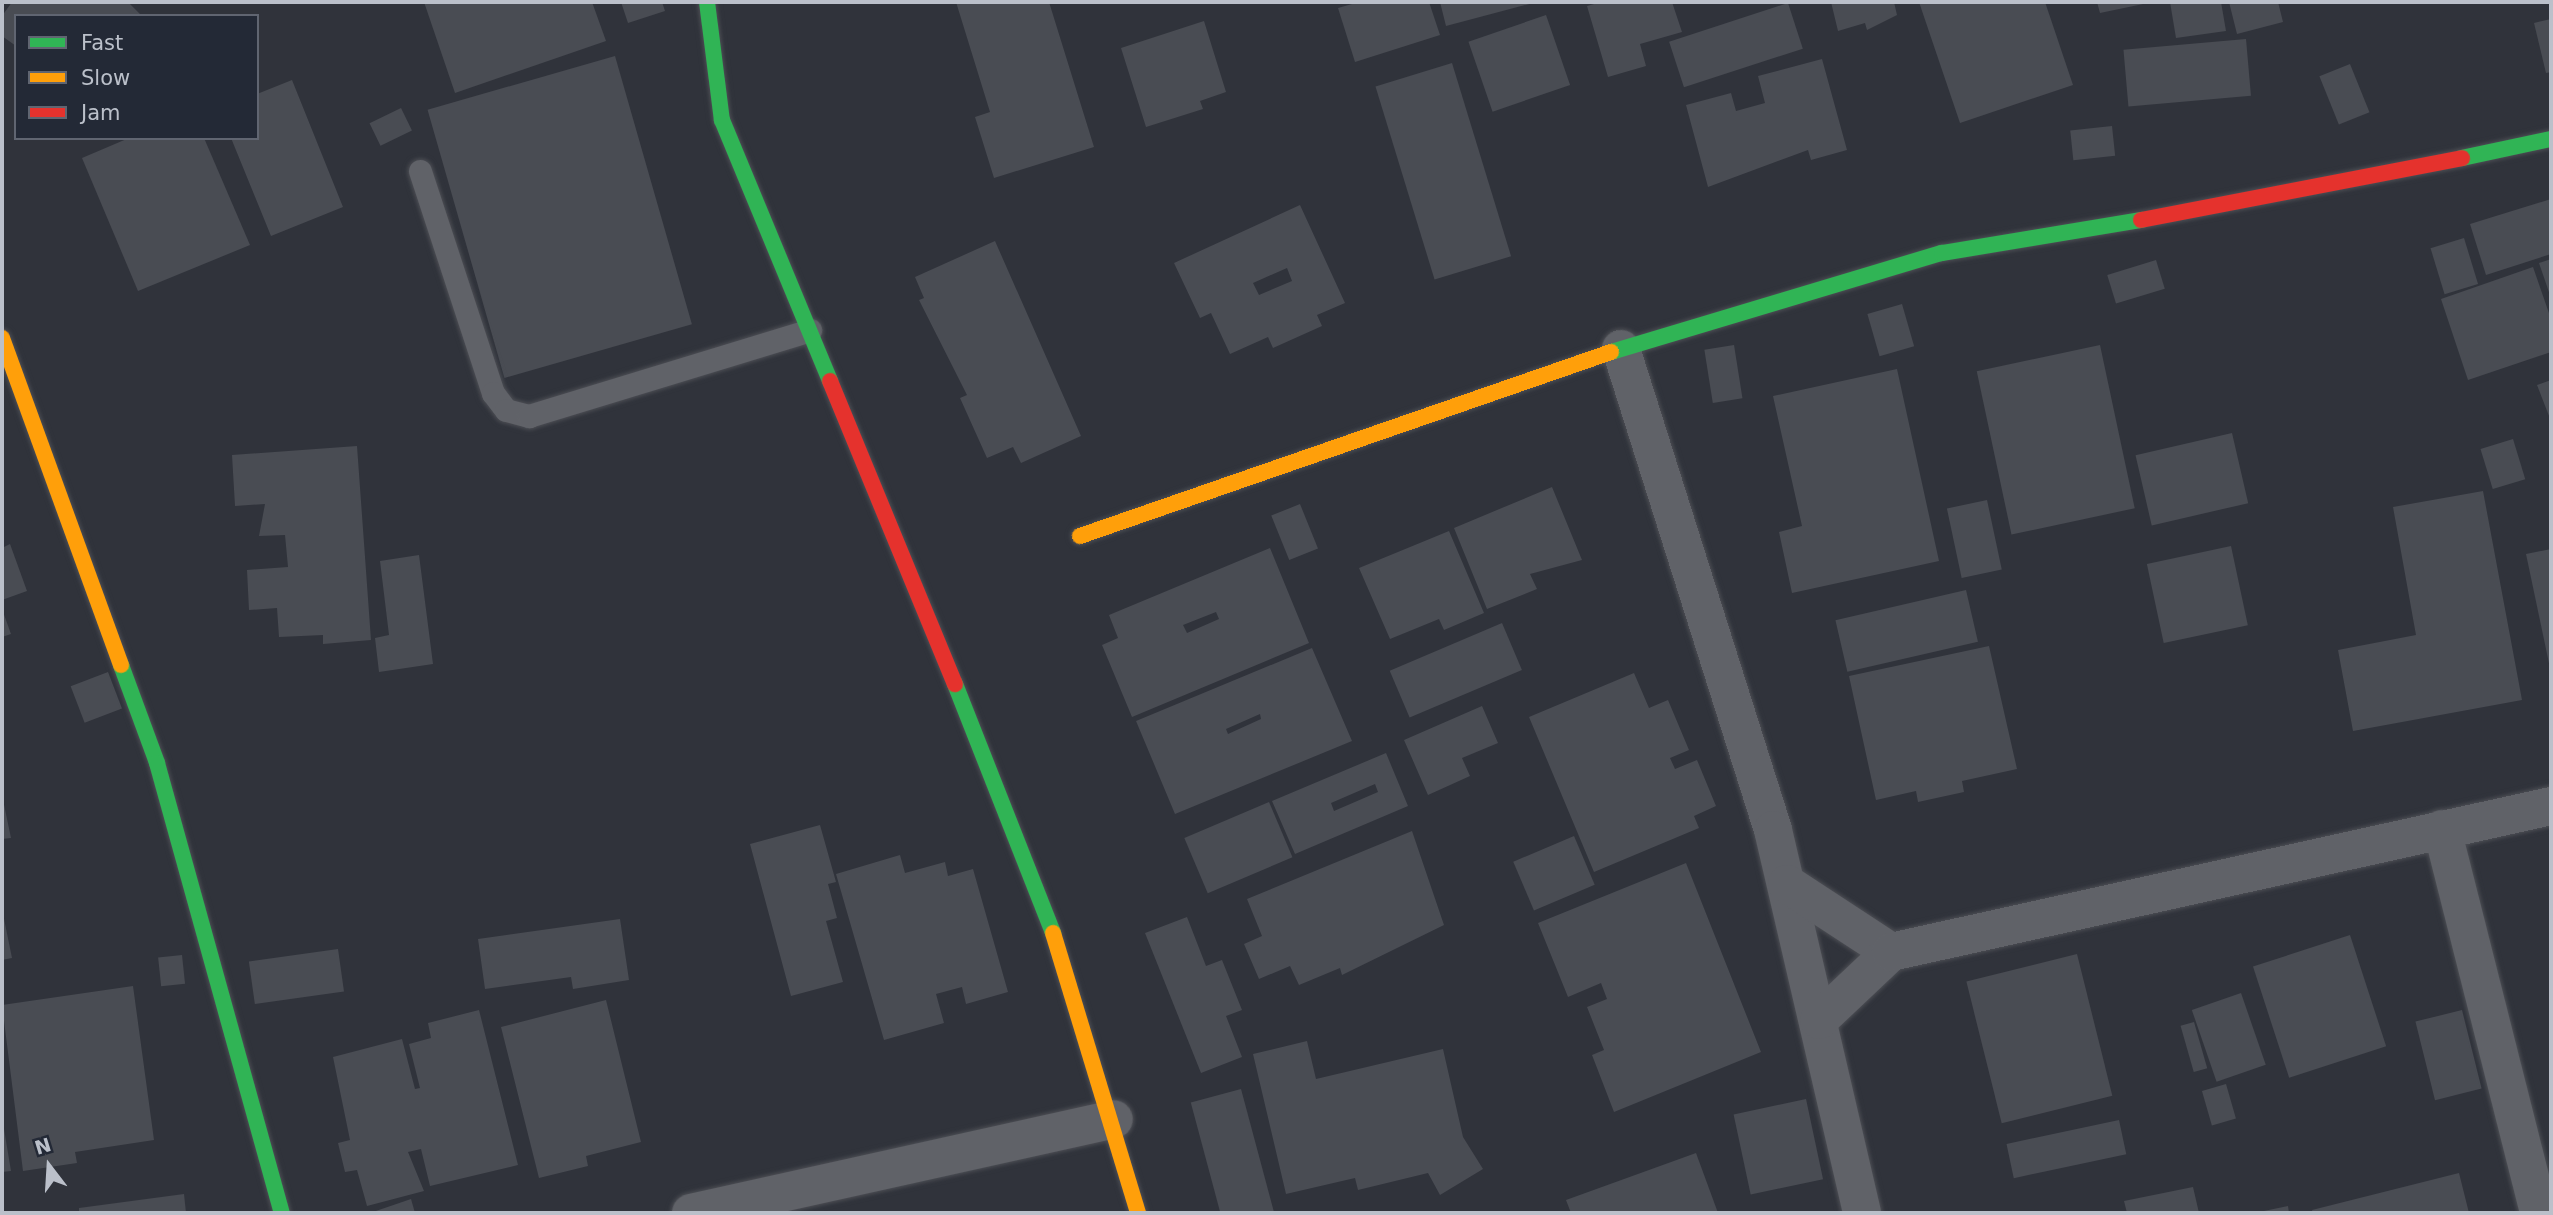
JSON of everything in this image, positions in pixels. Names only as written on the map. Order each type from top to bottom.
[{"type":"street","points":[[707,2],[722,120],[1039,889],[1114,1119],[1138,1213]]},
{"type":"street","points":[[1080,536],[1621,349],[1942,253],[2243,203],[2551,139]]},
{"type":"street","points":[[2,338],[157,763],[282,1213]]},
{"type":"street","points":[[1621,349],[1787,884],[1862,1213]]},
{"type":"street","points":[[1819,1020],[1891,952],[2551,806]]},
{"type":"street","points":[[2442,829],[2539,1213]]},
{"type":"street","points":[[1787,884],[1891,952]]},
{"type":"street","points":[[691,1213],[1114,1119]]},
{"type":"lane","points":[[420,171],[493,393],[506,410],[529,416],[810,330]]},
{"type":"building","points":[[12,2],[128,2],[140,14],[14,14],[14,45],[2,36],[2,16]]},
{"type":"building","points":[[424,2],[592,2],[606,41],[455,93]]},
{"type":"building","points":[[621,2],[662,2],[665,11],[628,23]]},
{"type":"building","points":[[956,2],[1049,2],[1094,147],[994,178],[975,117],[990,112]]},
{"type":"building","points":[[1359,2],[1429,2],[1440,35],[1355,62],[1338,8]]},
{"type":"building","points":[[1440,2],[1532,2],[1533,3],[1446,26]]},
{"type":"building","points":[[1601,2],[1672,2],[1682,32],[1640,44],[1646,66],[1608,77],[1587,6]]},
{"type":"building","points":[[1831,2],[1894,2],[1897,15],[1867,30],[1865,23],[1838,31]]},
{"type":"building","points":[[1919,2],[2045,2],[2073,85],[1960,123]]},
{"type":"building","points":[[2097,2],[2148,2],[2148,3],[2100,13]]},
{"type":"building","points":[[2170,2],[2221,2],[2226,31],[2176,38]]},
{"type":"building","points":[[2229,2],[2278,2],[2283,22],[2237,34]]},
{"type":"building","points":[[1788,3],[1803,49],[1684,87],[1669,42]]},
{"type":"building","points":[[1546,15],[1570,85],[1493,112],[1468,42]]},
{"type":"building","points":[[2551,19],[2551,72],[2546,73],[2534,23]]},
{"type":"building","points":[[1204,21],[1226,92],[1200,101],[1203,109],[1146,127],[1121,48]]},
{"type":"building","points":[[2246,39],[2251,96],[2128,107],[2123,50]]},
{"type":"building","points":[[615,56],[692,324],[504,378],[428,110]]},
{"type":"building","points":[[1822,59],[1847,150],[1811,160],[1808,150],[1708,187],[1686,105],[1731,93],[1736,111],[1765,103],[1758,76]]},
{"type":"building","points":[[1452,63],[1511,256],[1435,280],[1375,86]]},
{"type":"building","points":[[2350,64],[2369,112],[2339,125],[2319,76]]},
{"type":"building","points":[[292,80],[343,207],[271,236],[232,140],[259,140],[259,93]]},
{"type":"building","points":[[401,108],[412,130],[381,146],[370,123]]},
{"type":"building","points":[[2112,126],[2115,156],[2073,160],[2070,130]]},
{"type":"building","points":[[124,140],[205,140],[250,245],[138,291],[82,158]]},
{"type":"building","points":[[2551,199],[2551,254],[2486,275],[2470,224]]},
{"type":"building","points":[[1300,205],[1345,303],[1317,315],[1322,326],[1273,348],[1268,337],[1230,354],[1211,313],[1200,318],[1174,263]],"holes":[[[1287,268],[1292,281],[1259,295],[1253,283]]]},
{"type":"building","points":[[2464,238],[2478,284],[2445,294],[2431,248]]},
{"type":"building","points":[[995,241],[1081,436],[1021,463],[1013,447],[987,458],[960,398],[967,395],[919,300],[924,298],[915,277]]},
{"type":"building","points":[[2551,259],[2551,298],[2539,263]]},
{"type":"building","points":[[2156,260],[2165,289],[2116,304],[2107,275]]},
{"type":"building","points":[[2533,267],[2551,319],[2551,352],[2468,380],[2441,299]]},
{"type":"building","points":[[1902,304],[1914,346],[1880,356],[1867,314]]},
{"type":"building","points":[[1734,345],[1742,398],[1713,403],[1704,350]]},
{"type":"building","points":[[2100,345],[2135,508],[2011,535],[1977,371]]},
{"type":"building","points":[[1897,369],[1939,561],[1792,593],[1779,532],[1802,526],[1773,396]]},
{"type":"building","points":[[2551,380],[2551,421],[2537,385]]},
{"type":"building","points":[[2232,433],[2248,503],[2152,525],[2136,455]]},
{"type":"building","points":[[2513,439],[2525,479],[2493,489],[2480,449]]},
{"type":"building","points":[[357,446],[371,640],[323,644],[323,635],[279,637],[277,608],[249,610],[247,570],[288,567],[285,535],[259,536],[265,504],[235,506],[232,455]]},
{"type":"building","points":[[1552,487],[1582,560],[1530,574],[1537,589],[1487,609],[1454,528]]},
{"type":"building","points":[[2483,491],[2522,700],[2353,731],[2338,650],[2416,635],[2393,507]]},
{"type":"building","points":[[1987,500],[2002,569],[1962,578],[1947,509]]},
{"type":"building","points":[[1300,504],[1318,549],[1289,560],[1271,516]]},
{"type":"building","points":[[1449,531],[1484,613],[1444,630],[1439,619],[1390,639],[1359,568]]},
{"type":"building","points":[[10,544],[27,591],[2,600],[2,548]]},
{"type":"building","points":[[2231,546],[2248,625],[2164,643],[2147,564]]},
{"type":"building","points":[[1270,548],[1309,643],[1132,717],[1102,645],[1118,638],[1109,615]],"holes":[[[1216,612],[1219,619],[1187,633],[1183,625]]]},
{"type":"building","points":[[2551,549],[2551,668],[2550,668],[2526,554]]},
{"type":"building","points":[[419,555],[433,664],[379,672],[375,638],[389,635],[380,561]]},
{"type":"building","points":[[1966,590],[1978,642],[1847,672],[1835,620]]},
{"type":"building","points":[[2,609],[11,634],[2,637]]},
{"type":"building","points":[[1502,623],[1522,670],[1410,718],[1390,671]]},
{"type":"building","points":[[1989,646],[2017,769],[1962,781],[1964,792],[1918,802],[1916,791],[1876,800],[1849,676]]},
{"type":"building","points":[[1312,648],[1352,741],[1175,814],[1136,721]],"holes":[[[1260,714],[1261,719],[1228,734],[1226,729]]]},
{"type":"building","points":[[108,672],[122,708],[85,723],[71,686]]},
{"type":"building","points":[[1634,673],[1649,708],[1668,700],[1689,750],[1670,758],[1675,769],[1697,760],[1716,806],[1694,816],[1699,828],[1594,872],[1529,717]]},
{"type":"building","points":[[1482,706],[1498,743],[1462,758],[1470,776],[1428,795],[1404,740]]},
{"type":"building","points":[[1386,753],[1408,806],[1295,854],[1272,801]],"holes":[[[1375,784],[1378,792],[1334,811],[1331,803]]]},
{"type":"building","points":[[2,795],[11,838],[2,839]]},
{"type":"building","points":[[1269,802],[1292,857],[1208,893],[1184,838]]},
{"type":"building","points":[[820,825],[836,882],[828,884],[837,918],[826,921],[843,982],[791,996],[750,844]]},
{"type":"building","points":[[1412,831],[1444,925],[1342,975],[1340,968],[1299,985],[1290,966],[1259,979],[1244,944],[1262,936],[1247,899]]},
{"type":"building","points":[[1574,836],[1595,885],[1534,911],[1513,862]]},
{"type":"building","points":[[900,855],[905,873],[945,862],[948,876],[973,869],[1008,992],[966,1004],[962,987],[936,994],[944,1023],[884,1040],[836,874]]},
{"type":"building","points":[[1686,863],[1761,1052],[1614,1112],[1592,1055],[1604,1050],[1587,1007],[1607,999],[1601,983],[1568,997],[1538,923]]},
{"type":"building","points":[[2,909],[12,958],[2,960]]},
{"type":"building","points":[[1187,917],[1206,966],[1222,960],[1242,1010],[1226,1016],[1242,1057],[1201,1073],[1145,933]]},
{"type":"building","points":[[620,919],[629,980],[573,989],[571,977],[485,989],[478,939]]},
{"type":"building","points":[[2350,935],[2386,1046],[2289,1078],[2253,967]]},
{"type":"building","points":[[338,949],[344,992],[255,1004],[249,962]]},
{"type":"building","points":[[2077,954],[2112,1096],[2002,1123],[1966,982]]},
{"type":"building","points":[[182,955],[185,984],[161,986],[158,958]]},
{"type":"building","points":[[133,986],[154,1140],[75,1152],[77,1163],[23,1171],[2,1005]]},
{"type":"building","points":[[2241,993],[2266,1065],[2217,1082],[2192,1010]]},
{"type":"building","points":[[606,1000],[641,1142],[586,1156],[588,1166],[539,1178],[501,1027]]},
{"type":"building","points":[[479,1010],[518,1165],[430,1186],[421,1149],[408,1152],[424,1191],[367,1206],[357,1170],[345,1172],[338,1143],[350,1140],[333,1057],[402,1039],[415,1089],[420,1088],[409,1044],[431,1038],[428,1023]]},
{"type":"building","points":[[2462,1010],[2482,1089],[2435,1100],[2415,1022]]},
{"type":"building","points":[[2194,1022],[2207,1068],[2194,1072],[2181,1026]]},
{"type":"building","points":[[1307,1041],[1316,1079],[1443,1049],[1463,1137],[1483,1169],[1440,1195],[1428,1173],[1358,1190],[1355,1178],[1286,1194],[1253,1054]]},
{"type":"building","points":[[2226,1084],[2236,1119],[2212,1125],[2202,1091]]},
{"type":"building","points":[[1241,1089],[1274,1213],[1220,1213],[1191,1102]]},
{"type":"building","points":[[1806,1099],[1823,1179],[1751,1195],[1734,1114]]},
{"type":"building","points":[[2,1117],[11,1171],[2,1172]]},
{"type":"building","points":[[2119,1120],[2126,1154],[2014,1178],[2007,1144]]},
{"type":"building","points":[[1696,1153],[1718,1213],[1571,1213],[1566,1200]]},
{"type":"building","points":[[2459,1173],[2469,1213],[2313,1213],[2312,1210]]},
{"type":"building","points":[[2193,1187],[2199,1213],[2127,1213],[2124,1201]]},
{"type":"building","points":[[184,1194],[186,1213],[79,1213],[79,1208]]},
{"type":"building","points":[[411,1199],[415,1213],[370,1213]]},
{"type":"building","points":[[2288,1206],[2289,1213],[2259,1213],[2259,1212]]},
{"type":"traffic: fast","points":[[707,2],[722,120],[830,381]]},
{"type":"traffic: fast","points":[[2462,158],[2551,139]]},
{"type":"traffic: fast","points":[[1611,352],[1942,253],[2141,220]]},
{"type":"traffic: fast","points":[[121,665],[157,763],[282,1213]]},
{"type":"traffic: fast","points":[[955,684],[1053,933]]},
{"type":"traffic: slow","points":[[2,338],[121,665]]},
{"type":"traffic: slow","points":[[1080,536],[1611,352]]},
{"type":"traffic: slow","points":[[1053,933],[1138,1213]]},
{"type":"traffic: jam","points":[[2141,220],[2462,158]]},
{"type":"traffic: jam","points":[[830,381],[955,684]]}]
